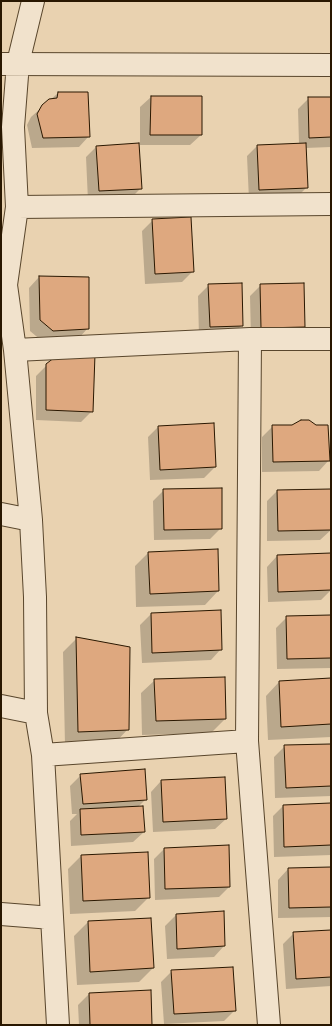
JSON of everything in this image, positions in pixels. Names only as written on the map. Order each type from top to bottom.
[{"type":"street","points":[[34,1],[9,64],[7,127],[17,207],[4,285],[15,350],[31,520],[35,597],[36,713],[44,756],[58,1025]]},
{"type":"street","points":[[9,64],[331,65]]},
{"type":"street","points":[[17,207],[331,204]]},
{"type":"street","points":[[15,350],[250,339],[331,339]]},
{"type":"street","points":[[250,339],[247,741],[269,1025]]},
{"type":"street","points":[[1,514],[31,520]]},
{"type":"street","points":[[1,706],[36,713]]},
{"type":"street","points":[[44,756],[247,741]]},
{"type":"street","points":[[1,914],[52,918]]},
{"type":"building","points":[[58,92],[88,92],[90,137],[43,138],[37,114],[42,105],[49,99],[57,98]]},
{"type":"building","points":[[151,96],[202,96],[202,135],[150,135]]},
{"type":"building","points":[[308,97],[331,97],[331,137],[309,138]]},
{"type":"building","points":[[139,143],[142,189],[99,191],[96,146]]},
{"type":"building","points":[[306,143],[308,188],[259,190],[257,145]]},
{"type":"building","points":[[191,217],[194,272],[155,274],[152,219]]},
{"type":"building","points":[[39,276],[89,277],[89,329],[53,331],[40,320]]},
{"type":"building","points":[[242,283],[243,326],[210,327],[208,284]]},
{"type":"building","points":[[304,283],[305,327],[261,328],[260,284]]},
{"type":"building","points":[[59,354],[95,354],[93,412],[46,410],[46,364]]},
{"type":"building","points":[[301,420],[309,420],[316,425],[328,425],[330,461],[273,462],[272,425],[292,425]]},
{"type":"building","points":[[214,423],[216,467],[160,470],[158,426]]},
{"type":"building","points":[[222,488],[222,529],[164,530],[163,489]]},
{"type":"building","points":[[331,489],[331,530],[278,531],[277,490]]},
{"type":"building","points":[[218,549],[219,591],[150,594],[148,552]]},
{"type":"building","points":[[331,553],[331,590],[278,592],[277,555]]},
{"type":"building","points":[[221,610],[222,650],[152,653],[151,613]]},
{"type":"building","points":[[331,615],[331,658],[287,659],[286,616]]},
{"type":"building","points":[[76,637],[130,647],[129,730],[78,732]]},
{"type":"building","points":[[225,677],[226,719],[156,721],[154,679]]},
{"type":"building","points":[[331,678],[331,724],[281,727],[279,681]]},
{"type":"building","points":[[331,744],[331,786],[286,788],[284,745]]},
{"type":"building","points":[[145,769],[147,800],[83,804],[80,774]]},
{"type":"building","points":[[225,777],[227,819],[163,822],[161,780]]},
{"type":"building","points":[[331,803],[331,845],[284,847],[283,805]]},
{"type":"building","points":[[143,806],[145,832],[81,835],[80,809]]},
{"type":"building","points":[[229,845],[230,887],[165,889],[164,848]]},
{"type":"building","points":[[148,852],[150,898],[83,901],[81,855]]},
{"type":"building","points":[[331,867],[331,907],[289,908],[288,868]]},
{"type":"building","points":[[224,911],[225,946],[177,949],[176,914]]},
{"type":"building","points":[[151,918],[154,968],[90,972],[88,921]]},
{"type":"building","points":[[331,930],[331,977],[296,979],[293,932]]},
{"type":"building","points":[[233,967],[236,1011],[174,1014],[171,970]]},
{"type":"building","points":[[151,990],[152,1025],[90,1025],[89,993]]}]
